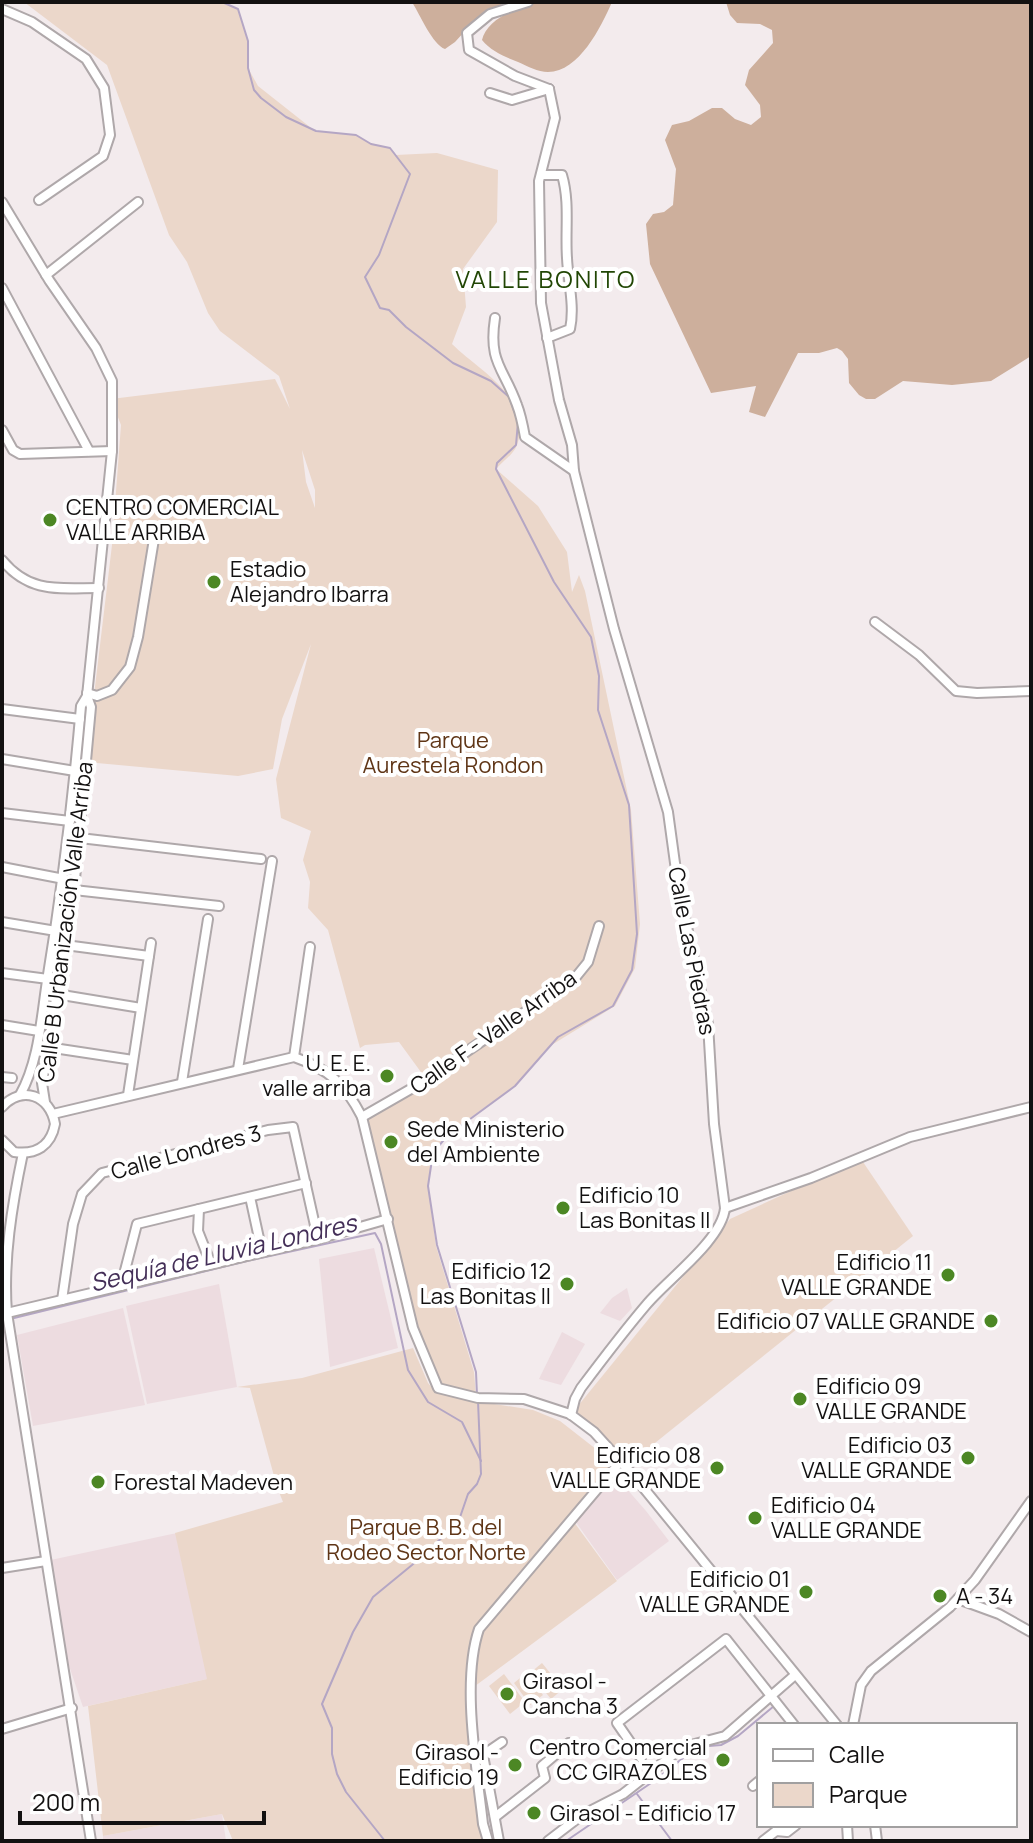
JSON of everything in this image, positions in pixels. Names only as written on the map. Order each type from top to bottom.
[{"type":"street","points":[[528,2],[490,14],[467,33],[469,50],[515,76],[549,89]]},
{"type":"street","points":[[2,9],[32,22],[86,59],[104,88],[110,135],[103,156],[39,200]]},
{"type":"street","points":[[490,93],[512,100],[549,89]]},
{"type":"street","name":"Calle Las Piedras","points":[[549,89],[555,118],[541,175],[538,266],[541,303],[559,400],[572,445],[574,471],[614,629],[668,812],[678,885],[708,1024],[714,1124],[725,1208]]},
{"type":"street","points":[[541,175],[562,175],[567,190],[567,259],[573,316],[570,329],[547,338]]},
{"type":"street","name":"Calle B Urbanización Valle Arriba","points":[[2,202],[46,275],[96,348],[112,381],[112,451],[99,588],[87,694],[81,706],[64,879],[39,1031],[29,1079],[20,1095]]},
{"type":"street","points":[[46,275],[138,202]]},
{"type":"street","points":[[2,288],[89,451]]},
{"type":"street","points":[[495,318],[492,337],[496,361],[517,403],[525,437],[574,471]]},
{"type":"street","points":[[2,430],[13,450],[20,454],[112,451]]},
{"type":"street","points":[[87,694],[97,696],[112,690],[130,667],[155,533]]},
{"type":"street","points":[[2,560],[13,574],[32,585],[99,588]]},
{"type":"street","points":[[875,622],[919,655],[956,691],[1031,691]]},
{"type":"street","name":"Calle B Urbanización Valle Arriba","points":[[45,1102],[42,1083],[80,838],[91,707],[87,694]]},
{"type":"street","points":[[2,709],[80,719]]},
{"type":"street","points":[[2,759],[75,771]]},
{"type":"street","points":[[2,813],[70,821]]},
{"type":"street","points":[[80,838],[261,859]]},
{"type":"street","points":[[238,1069],[272,861]]},
{"type":"street","points":[[2,867],[64,879]]},
{"type":"street","points":[[74,890],[219,906]]},
{"type":"street","points":[[182,1082],[208,919]]},
{"type":"street","points":[[2,922],[56,931]]},
{"type":"street","name":"Calle F - Valle Arriba","points":[[362,1117],[416,1086],[575,978],[588,962],[599,926]]},
{"type":"street","points":[[128,1095],[151,943]]},
{"type":"street","points":[[65,945],[149,956]]},
{"type":"street","points":[[294,1057],[310,947]]},
{"type":"street","points":[[2,973],[48,979]]},
{"type":"street","points":[[56,994],[141,1008]]},
{"type":"street","points":[[2,1025],[39,1031]]},
{"type":"street","points":[[47,1047],[133,1060]]},
{"type":"street","points":[[53,1114],[294,1057],[317,1065],[332,1075],[350,1094],[362,1117],[413,1328],[438,1388],[478,1398],[524,1399],[571,1415],[594,1432],[835,1723]]},
{"type":"street","points":[[2,1107],[11,1098],[35,1096],[45,1102],[53,1114],[53,1134],[40,1149],[14,1152],[2,1140]]},
{"type":"street","points":[[571,1415],[581,1388],[649,1301],[707,1242],[724,1217],[725,1208],[811,1178],[910,1137],[1031,1107]]},
{"type":"street","name":"Calle Londres 3","points":[[62,1300],[73,1224],[82,1194],[102,1173],[268,1130],[293,1127],[318,1239]]},
{"type":"street","points":[[23,1153],[7,1254],[6,1332],[72,1708],[91,1841]]},
{"type":"street","points":[[121,1286],[137,1224],[306,1183]]},
{"type":"street","points":[[250,1197],[262,1252]]},
{"type":"street","points":[[199,1209],[198,1231],[211,1264]]},
{"type":"street","points":[[7,1313],[318,1239],[388,1219]]},
{"type":"street","points":[[488,1841],[481,1811],[471,1689],[479,1629],[621,1461]]},
{"type":"street","points":[[853,1723],[861,1685],[871,1671],[958,1599],[1031,1501]]},
{"type":"street","points":[[2,1568],[46,1561]]},
{"type":"street","points":[[958,1599],[999,1614],[1031,1632]]},
{"type":"street","points":[[641,1758],[617,1723],[726,1639],[792,1723]]},
{"type":"street","points":[[548,1841],[582,1815],[623,1794],[687,1746],[725,1736],[795,1675]]},
{"type":"street","points":[[2,1729],[72,1708]]},
{"type":"street","points":[[499,1841],[483,1755],[502,1742]]},
{"type":"street","points":[[495,1817],[545,1778],[542,1766],[569,1743]]},
{"type":"street","points":[[763,1841],[776,1831],[787,1832],[793,1827]]},
{"type":"shaded area","points":[[412,2],[506,2],[475,20],[445,49],[431,36]]},
{"type":"shaded area","points":[[612,2],[588,46],[570,65],[559,70],[540,71],[498,53],[482,40],[495,21],[526,5]]},
{"type":"shaded area","points":[[726,2],[1031,2],[1031,356],[991,381],[952,385],[903,381],[875,399],[866,399],[849,383],[848,359],[837,348],[819,353],[798,353],[765,417],[749,412],[756,386],[711,393],[650,264],[646,224],[653,214],[664,212],[673,205],[676,169],[665,140],[672,125],[689,121],[712,108],[722,108],[735,119],[751,125],[761,117],[760,105],[745,85],[749,70],[773,43],[772,30],[760,24],[737,23],[730,15]]},
{"type":"shaded area","points":[[374,1248],[398,1348],[330,1367],[319,1259]]},
{"type":"shaded area","points":[[219,1284],[237,1387],[147,1404],[126,1306]]},
{"type":"shaded area","points":[[627,1288],[632,1308],[620,1321],[600,1313],[612,1298]]},
{"type":"shaded area","points":[[123,1308],[145,1405],[33,1426],[17,1335]]},
{"type":"shaded area","points":[[562,1332],[585,1344],[561,1385],[539,1379]]},
{"type":"shaded area","points":[[612,1472],[669,1541],[617,1580],[573,1518]]},
{"type":"shaded area","points":[[256,1521],[207,1679],[83,1707],[63,1648],[46,1561],[172,1534]]},
{"type":"shaded area","points":[[222,1814],[226,1841],[103,1841],[103,1836]]},
{"type":"green space","name":"Parque Aurestela Rondon","points":[[24,2],[222,2],[238,9],[248,41],[248,68],[258,86],[315,131],[356,135],[371,144],[390,148],[396,155],[437,153],[498,170],[497,222],[463,269],[466,307],[452,344],[501,387],[518,413],[520,428],[517,445],[496,469],[538,506],[567,552],[572,592],[579,575],[585,591],[631,810],[640,924],[635,968],[615,1006],[550,1046],[515,1086],[446,1135],[432,1153],[428,1186],[436,1246],[474,1372],[476,1396],[439,1386],[410,1311],[366,1118],[426,1079],[399,1042],[360,1048],[328,930],[308,908],[310,882],[303,860],[311,831],[281,818],[276,779],[311,644],[282,719],[273,769],[238,776],[86,762],[112,545],[121,425],[111,399],[275,379],[290,409],[279,376],[220,331],[208,313],[187,262],[169,235],[107,65]],"holes":[[[302,450],[315,490],[315,508],[306,482]]]},
{"type":"green space","points":[[861,1159],[913,1236],[630,1463],[573,1412],[730,1219]]},
{"type":"green space","name":"Parque B. B. del Rodeo Sector Norte","points":[[413,1348],[428,1383],[435,1391],[533,1410],[560,1421],[610,1460],[605,1478],[571,1518],[617,1581],[471,1689],[475,1746],[490,1841],[233,1841],[222,1814],[103,1836],[88,1706],[207,1679],[175,1533],[283,1502],[250,1388],[237,1387],[302,1378]]},
{"type":"green space","points":[[542,1663],[563,1689],[551,1699],[530,1673]]},
{"type":"green space","points":[[526,1673],[543,1695],[530,1705],[514,1683]]},
{"type":"green space","name":"Girasol - Cancha 3","points":[[504,1674],[525,1702],[510,1714],[489,1686]]},
{"type":"waterway","points":[[222,2],[238,9],[248,41],[248,68],[254,90],[261,98],[286,117],[316,131],[356,135],[371,144],[390,148],[410,174],[379,255],[365,277],[380,308],[389,310],[453,363],[491,381],[509,397],[518,422],[516,445],[497,463],[496,469],[554,582],[591,637],[599,676],[598,710],[629,805],[637,934],[632,970],[613,1006],[558,1037],[515,1086],[447,1136],[433,1153],[428,1186],[437,1245],[476,1372],[477,1395]]},
{"type":"waterway","name":"Sequía de Lluvia Londres","points":[[10,1319],[375,1233],[381,1244],[408,1370],[428,1402],[462,1422],[481,1461]]},
{"type":"waterway","points":[[385,1841],[346,1792],[337,1774],[332,1754],[332,1728],[322,1704],[353,1632],[373,1597],[458,1523],[468,1494],[481,1474],[478,1401]]},
{"type":"waterway","points":[[566,1841],[654,1781],[697,1747],[721,1745],[738,1736],[774,1706]]},
{"type":"waterway","points":[[637,1794],[672,1841]]},
{"type":"waterway","points":[[490,1820],[495,1841]]},
{"type":"place","name":"CENTRO COMERCIAL VALLE ARRIBA","points":[[50,520]]},
{"type":"place","name":"Estadio Alejandro Ibarra","points":[[214,582]]},
{"type":"place","name":"U. E. E. valle arriba","points":[[387,1076]]},
{"type":"place","name":"Sede Ministerio del Ambiente","points":[[391,1142]]},
{"type":"place","name":"Edificio 10 Las Bonitas II","points":[[563,1208]]},
{"type":"place","name":"Edificio 11 VALLE GRANDE","points":[[948,1275]]},
{"type":"place","name":"Edificio 12 Las Bonitas II","points":[[567,1284]]},
{"type":"place","name":"Edificio 07 VALLE GRANDE","points":[[991,1321]]},
{"type":"place","name":"Edificio 09 VALLE GRANDE","points":[[800,1399]]},
{"type":"place","name":"Edificio 03 VALLE GRANDE","points":[[968,1458]]},
{"type":"place","name":"Edificio 08 VALLE GRANDE","points":[[717,1468]]},
{"type":"place","name":"Forestal Madeven","points":[[98,1482]]},
{"type":"place","name":"Edificio 04 VALLE GRANDE","points":[[755,1518]]},
{"type":"place","name":"Edificio 01 VALLE GRANDE","points":[[806,1592]]},
{"type":"place","name":"A - 34","points":[[940,1596]]},
{"type":"place","name":"Girasol - Cancha 3","points":[[507,1694]]},
{"type":"place","name":"Centro Comercial CC GIRAZOLES","points":[[723,1760]]},
{"type":"place","name":"Girasol - Edificio 19","points":[[515,1765]]},
{"type":"place","name":"Girasol - Edificio 17","points":[[534,1813]]},
{"type":"district","name":"VALLE BONITO","points":[[546,278]]}]
